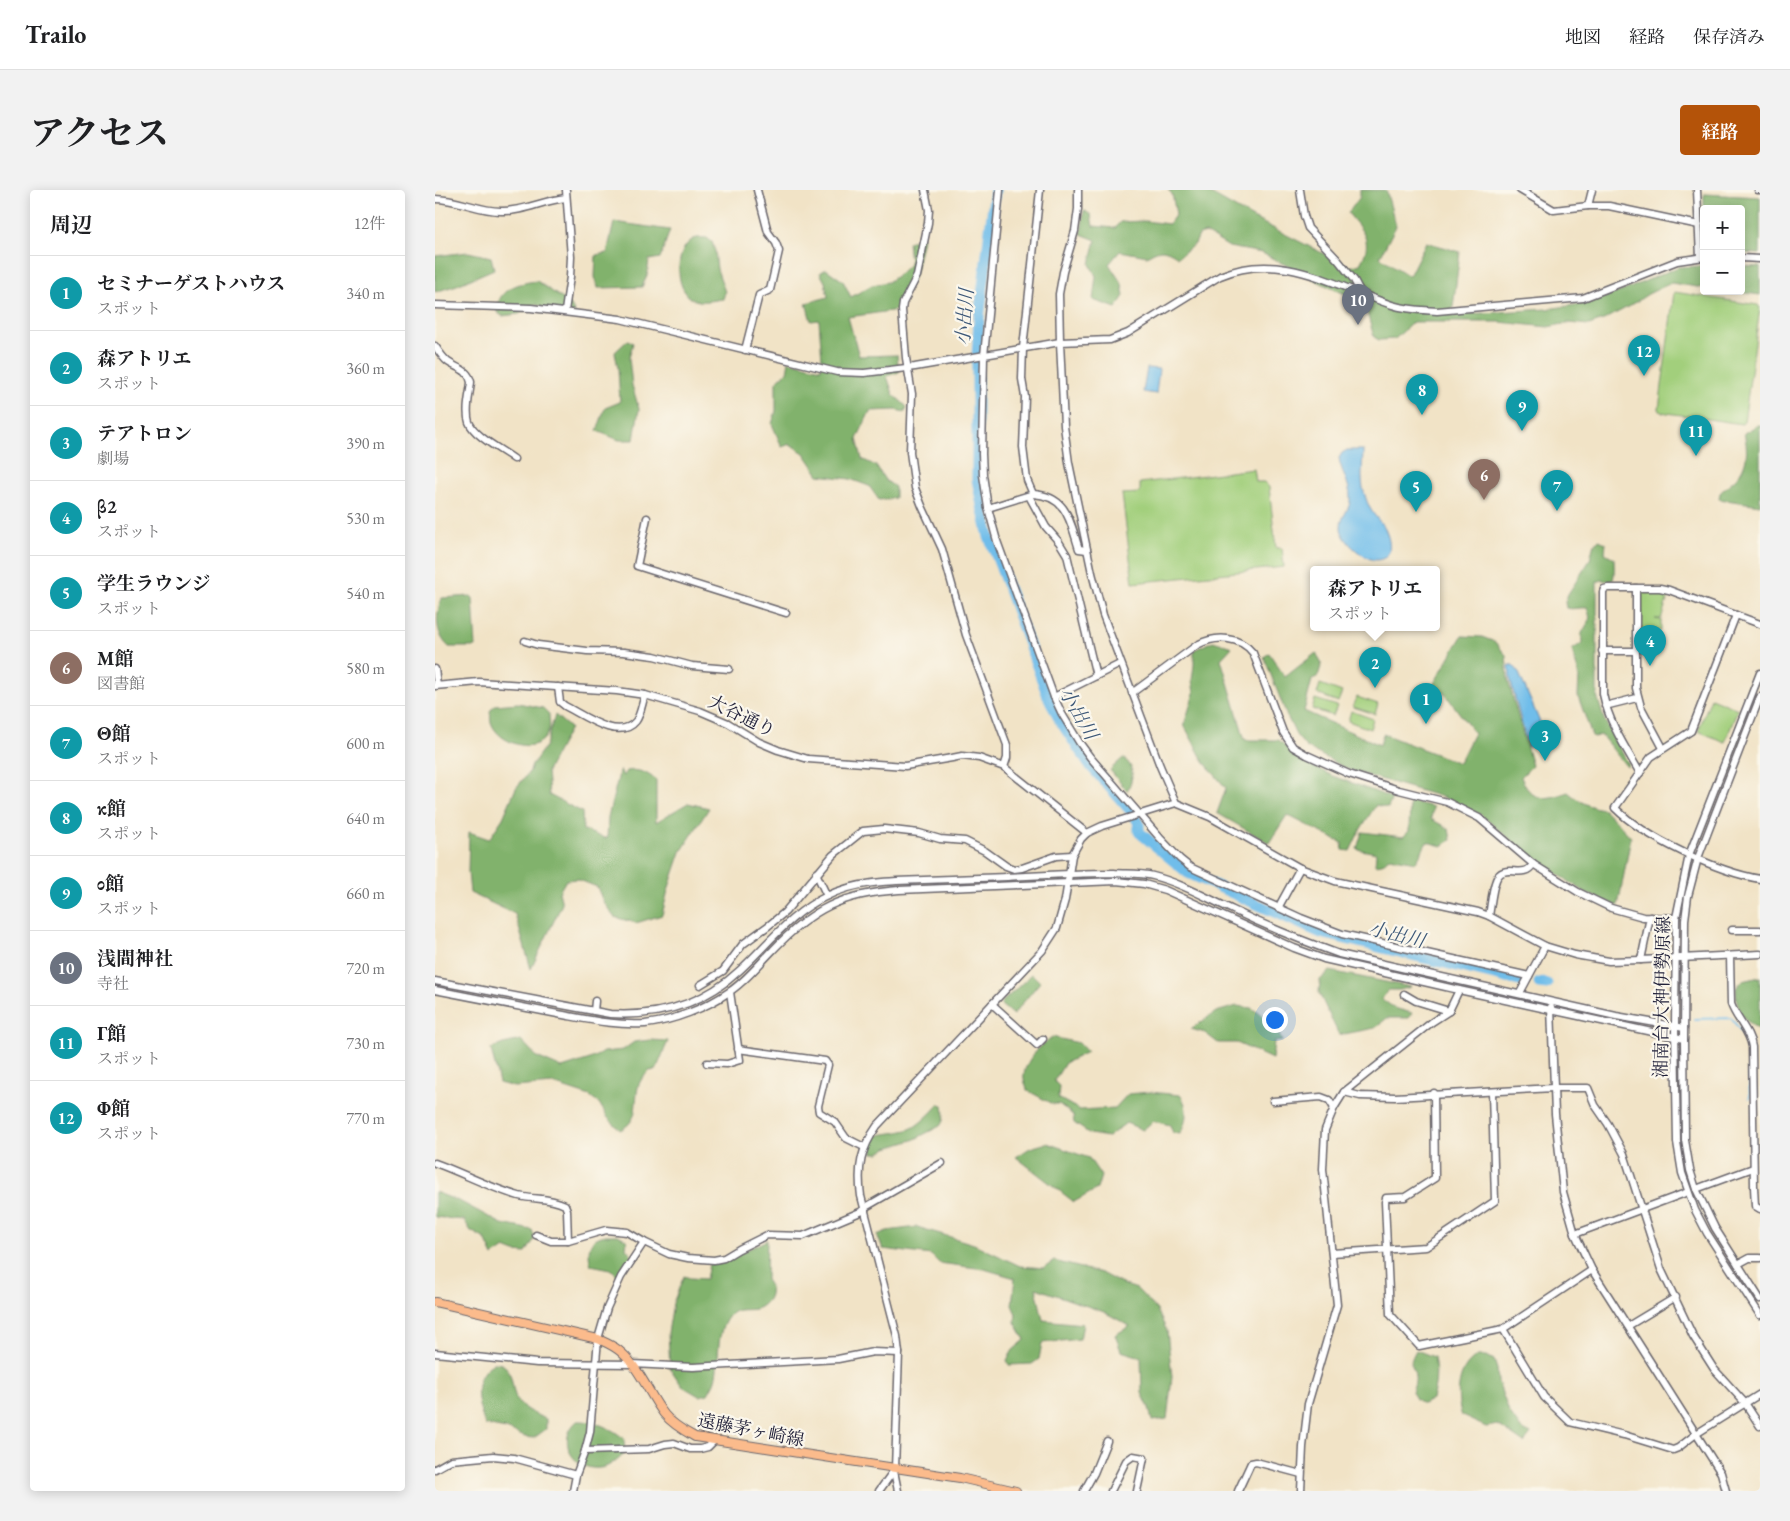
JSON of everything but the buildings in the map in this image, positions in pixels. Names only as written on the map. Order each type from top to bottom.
[{"type":"main road","name":"遠藤茅ヶ崎線","points":[[435,1302],[598,1339],[617,1348],[632,1364],[665,1415],[680,1429],[695,1437],[895,1470],[960,1478],[1016,1491]]},
{"type":"street","points":[[565,311],[571,257],[566,190]]},
{"type":"street","points":[[745,350],[759,295],[770,290],[779,251],[768,232],[757,190]]},
{"type":"street","points":[[925,190],[929,210],[928,223],[917,276],[903,303],[902,310],[906,358],[912,394],[913,411],[910,452],[915,488],[942,549],[966,634],[1007,745],[1007,758],[1004,767],[1087,833]]},
{"type":"street","points":[[1000,190],[982,356],[982,454],[988,508],[997,541],[1054,697],[1079,742],[1136,816],[1190,867],[1278,908],[1343,934],[1529,976]]},
{"type":"street","points":[[1040,190],[1023,348],[1022,379],[1025,398],[1023,447],[1031,495],[1046,527],[1059,542],[1067,556],[1096,676]]},
{"type":"street","points":[[1078,190],[1075,230],[1059,294],[1064,426],[1069,463],[1103,615],[1120,664],[1176,803]]},
{"type":"street","points":[[1300,190],[1303,216],[1308,228],[1339,260],[1361,293]]},
{"type":"street","points":[[1520,190],[1554,210],[1588,206],[1609,206],[1699,225]]},
{"type":"street","points":[[1588,206],[1592,190]]},
{"type":"street","points":[[1697,190],[1701,250]]},
{"type":"street","points":[[435,199],[446,199],[491,211],[503,212],[566,198]]},
{"type":"street","points":[[435,305],[531,308],[620,319],[837,372],[852,374],[908,368],[1060,342],[1098,342],[1119,337],[1220,276],[1235,269],[1252,266],[1287,268],[1312,275],[1393,305],[1414,310],[1437,311],[1583,298],[1677,261],[1700,257]]},
{"type":"street","points":[[1745,258],[1760,259]]},
{"type":"street","points":[[435,346],[449,362],[466,371],[470,376],[469,420],[473,429],[479,436],[515,459]]},
{"type":"street","points":[[988,508],[1031,495],[1043,495],[1059,502],[1066,510],[1079,549],[1087,550]]},
{"type":"street","points":[[647,518],[637,566],[786,613]]},
{"type":"street","points":[[1636,588],[1635,688],[1637,698],[1663,748]]},
{"type":"street","points":[[1640,773],[1612,724],[1605,706],[1602,650],[1603,592],[1605,589],[1660,588],[1669,590],[1760,624]]},
{"type":"street","points":[[1736,615],[1694,725],[1686,735],[1651,757],[1615,808],[1626,819],[1653,837],[1689,855],[1726,870],[1760,879]]},
{"type":"street","points":[[1132,693],[1197,645],[1217,638],[1236,641],[1249,649],[1253,654],[1283,732],[1293,747],[1349,774],[1399,790],[1447,802],[1479,818],[1533,864],[1578,892],[1611,908],[1649,917],[1676,918]]},
{"type":"street","points":[[525,641],[587,652],[624,652],[654,656],[692,666],[729,668]]},
{"type":"street","points":[[1602,650],[1636,651]]},
{"type":"street","points":[[1054,697],[1120,664]]},
{"type":"street","points":[[435,669],[436,685]]},
{"type":"street","name":"湘南台大神伊勢原線","points":[[1760,673],[1689,855],[1676,918],[1675,958],[1677,1142],[1682,1173],[1695,1210],[1707,1232],[1760,1315]]},
{"type":"street","name":"大谷通り","points":[[436,685],[479,682],[645,695],[701,711],[728,723],[771,747],[807,759],[905,766],[952,758],[971,757],[1004,767]]},
{"type":"street","points":[[558,687],[560,702],[565,706],[604,726],[617,730],[623,729],[635,722],[645,695]]},
{"type":"street","name":"湘南台大神伊勢原線","points":[[1760,697],[1698,858],[1689,896],[1685,920],[1684,1028],[1685,1140],[1696,1189],[1715,1228],[1760,1298]]},
{"type":"street","points":[[1605,706],[1637,698]]},
{"type":"street","points":[[897,1491],[895,1470],[899,1353],[897,1336],[864,1209],[859,1172],[864,1147],[877,1126],[1042,951],[1050,940],[1062,915],[1072,855],[1081,839],[1087,833],[1102,826],[1176,803],[1210,817],[1300,868],[1335,882],[1489,916],[1545,946],[1575,955],[1609,961],[1760,954]]},
{"type":"street","points":[[700,984],[723,971],[743,944],[785,912],[833,854],[863,831],[874,829],[919,833],[940,839],[965,841],[985,850],[1006,866],[1014,869],[1056,856],[1072,855]]},
{"type":"street","points":[[1489,916],[1496,879],[1500,874],[1505,871],[1525,872],[1531,869],[1533,864]]},
{"type":"street","points":[[1278,908],[1300,868]]},
{"type":"street","points":[[816,874],[827,896]]},
{"type":"street","points":[[435,981],[594,1012],[633,1016],[658,1012],[687,1004],[710,993],[740,970],[775,934],[800,912],[827,896],[855,885],[887,881],[1069,874],[1127,874],[1152,876],[1181,886],[1304,942],[1339,954],[1552,1000],[1616,1016],[1684,1028]]},
{"type":"street","points":[[435,990],[607,1022],[637,1024],[673,1018],[701,1008],[730,992],[795,928],[817,912],[851,896],[875,891],[1116,881],[1144,884],[1165,890],[1294,948],[1324,959],[1684,1039]]},
{"type":"street","points":[[1641,960],[1649,917]]},
{"type":"street","points":[[1732,930],[1760,930]]},
{"type":"street","points":[[1520,993],[1545,946]]},
{"type":"street","points":[[1730,956],[1731,1004],[1733,1011],[1751,1041],[1757,1090],[1757,1141],[1753,1168],[1755,1206],[1760,1209]]},
{"type":"street","points":[[1301,1491],[1303,1447],[1309,1404],[1337,1305],[1323,1168],[1325,1130],[1334,1108],[1344,1092],[1432,1022],[1449,1011],[1459,990]]},
{"type":"street","points":[[707,1064],[727,1064],[740,1060],[730,992]]},
{"type":"street","points":[[1405,994],[1416,1001],[1449,1011]]},
{"type":"street","points":[[1552,1000],[1553,1088],[1563,1192],[1575,1234],[1592,1270],[1721,1473],[1726,1491]]},
{"type":"street","points":[[594,1012],[595,1002]]},
{"type":"street","points":[[992,1004],[1037,1046],[1043,1039]]},
{"type":"street","points":[[738,1049],[825,1061],[828,1065],[818,1106],[819,1112],[835,1122],[846,1138],[864,1147]]},
{"type":"street","points":[[1344,1092],[1359,1096],[1395,1097],[1553,1088],[1589,1088],[1595,1105],[1608,1124],[1624,1154],[1661,1269],[1693,1336],[1714,1369],[1745,1403],[1760,1426]]},
{"type":"street","points":[[1332,1253],[1426,1246],[1495,1201],[1492,1092]]},
{"type":"street","points":[[1434,1094],[1435,1178],[1405,1197],[1387,1198],[1385,1202],[1390,1314],[1419,1346],[1503,1329],[1592,1270]]},
{"type":"street","points":[[1273,1101],[1321,1097],[1329,1100],[1334,1108]]},
{"type":"street","points":[[435,1163],[498,1189],[521,1196],[550,1199],[565,1205],[567,1210],[568,1241]]},
{"type":"street","points":[[536,1235],[551,1241],[568,1241],[606,1230],[627,1232],[669,1254],[714,1260],[724,1258],[767,1235],[803,1236],[864,1209],[942,1163]]},
{"type":"street","points":[[1696,1189],[1753,1168]]},
{"type":"street","points":[[1575,1234],[1688,1192]]},
{"type":"street","points":[[573,1491],[576,1475],[590,1432],[598,1339],[607,1308],[621,1277],[645,1242]]},
{"type":"street","points":[[1738,1264],[1749,1258],[1760,1258]]},
{"type":"street","points":[[1628,1326],[1676,1297]]},
{"type":"street","points":[[1503,1329],[1544,1397],[1570,1422],[1673,1450],[1760,1394]]},
{"type":"street","points":[[435,1353],[537,1363],[693,1367],[838,1359],[873,1352],[899,1353]]},
{"type":"street","points":[[585,1451],[649,1449],[675,1443],[700,1449],[708,1447],[714,1441]]},
{"type":"street","points":[[1084,1491],[1094,1473],[1107,1441]]},
{"type":"street","points":[[435,1469],[451,1460],[493,1456],[514,1458],[576,1475]]},
{"type":"street","points":[[1111,1491],[1126,1460],[1133,1456],[1144,1458],[1137,1491]]},
{"type":"street","points":[[1239,1491],[1251,1463],[1257,1462],[1301,1474]]},
{"type":"street","points":[[879,1491],[895,1470]]},
{"type":"green space","points":[[1168,190],[1204,190],[1253,218],[1350,267],[1360,264],[1366,249],[1366,242],[1362,231],[1348,213],[1360,197],[1360,190],[1386,190],[1396,226],[1380,257],[1409,276],[1426,242],[1460,252],[1452,315],[1547,309],[1589,303],[1678,267],[1700,266],[1700,287],[1671,283],[1648,294],[1606,319],[1589,325],[1568,323],[1548,327],[1499,322],[1413,322],[1395,339],[1379,340],[1374,337],[1364,302],[1331,288],[1262,253],[1229,247],[1206,233],[1199,235],[1195,244],[1178,257],[1163,250],[1156,251],[1147,256],[1120,251],[1109,264],[1122,284],[1124,296],[1116,308],[1093,300],[1096,276],[1090,264],[1096,240],[1081,234],[1084,210],[1091,215],[1093,226],[1115,228],[1120,222],[1145,221],[1169,224],[1176,214],[1172,194]]},
{"type":"green space","points":[[1704,194],[1760,197],[1760,254],[1745,253],[1745,205],[1704,205]]},
{"type":"green space","points":[[614,222],[670,230],[660,258],[649,260],[647,275],[642,287],[598,288],[595,277],[596,255],[607,253]]},
{"type":"green space","points":[[922,237],[915,274],[909,288],[900,296],[898,310],[848,317],[859,356],[897,355],[899,372],[887,376],[893,394],[907,407],[905,412],[896,410],[870,411],[857,439],[862,459],[876,466],[885,480],[895,487],[895,498],[879,500],[869,486],[850,479],[819,475],[804,453],[790,444],[782,447],[772,424],[776,411],[776,382],[787,372],[789,361],[821,369],[819,320],[811,321],[806,303],[828,297],[825,282],[820,273],[826,269],[843,281],[851,297],[872,285],[888,282],[899,274],[910,263],[908,242]]},
{"type":"green space","points":[[707,238],[712,242],[715,251],[717,269],[725,292],[723,299],[699,301],[691,298],[685,292],[679,274],[679,263],[686,246],[692,240]]},
{"type":"green space","points":[[468,252],[491,257],[494,269],[435,292],[435,256]]},
{"type":"green space","points":[[1745,266],[1760,267],[1760,295],[1745,293]]},
{"type":"green space","points":[[537,281],[570,304],[575,313],[553,311],[536,304],[519,314],[502,316],[497,312],[500,298],[509,289],[522,283]]},
{"type":"green space","points":[[1674,292],[1758,305],[1760,308],[1744,422],[1742,424],[1661,412],[1659,409]]},
{"type":"green space","points":[[628,340],[633,343],[629,358],[632,385],[639,409],[634,440],[619,440],[597,431],[605,408],[620,402],[615,352]]},
{"type":"green space","points":[[1760,425],[1760,505],[1719,499],[1720,493],[1738,476],[1744,466],[1746,445],[1744,433]]},
{"type":"green space","points":[[1254,469],[1256,482],[1264,482],[1269,487],[1276,548],[1282,548],[1284,567],[1133,583],[1122,494],[1140,493],[1140,483]]},
{"type":"green space","points":[[1599,540],[1606,543],[1605,553],[1614,558],[1614,575],[1613,580],[1597,582],[1597,696],[1604,719],[1629,765],[1627,767],[1601,735],[1592,736],[1578,696],[1579,675],[1572,650],[1582,643],[1582,634],[1589,620],[1589,615],[1587,608],[1566,608],[1565,602],[1568,594],[1590,560],[1593,547]]},
{"type":"green space","points":[[1641,591],[1669,594],[1661,619],[1655,619],[1661,620],[1661,631],[1639,631]]},
{"type":"green space","points":[[471,596],[473,598],[476,647],[449,647],[441,636],[437,618],[442,598]]},
{"type":"green space","points":[[1462,636],[1482,637],[1495,642],[1506,655],[1508,680],[1532,766],[1521,777],[1530,791],[1535,795],[1546,798],[1568,792],[1585,804],[1604,809],[1631,837],[1618,906],[1588,894],[1550,869],[1524,851],[1481,815],[1442,797],[1349,770],[1306,747],[1296,735],[1287,716],[1264,657],[1269,653],[1285,677],[1316,653],[1322,663],[1318,676],[1312,680],[1304,711],[1380,745],[1383,734],[1459,763],[1474,733],[1446,695],[1433,685]]},
{"type":"green space","points":[[1213,641],[1232,647],[1221,659],[1245,740],[1279,740],[1301,761],[1333,776],[1392,798],[1388,808],[1376,805],[1360,830],[1350,851],[1343,850],[1342,843],[1287,815],[1269,843],[1217,813],[1226,788],[1204,762],[1184,725],[1194,693],[1192,680],[1194,650]]},
{"type":"green space","points":[[1320,684],[1342,692],[1338,702],[1317,694]]},
{"type":"green space","points":[[1357,697],[1378,704],[1375,714],[1353,707]]},
{"type":"green space","points":[[1711,698],[1738,709],[1725,742],[1698,731]]},
{"type":"green space","points":[[1315,699],[1337,706],[1333,716],[1312,709]]},
{"type":"green space","points":[[518,703],[543,708],[549,714],[550,726],[543,740],[527,746],[518,744],[501,736],[495,729],[491,722],[490,711],[495,705]]},
{"type":"green space","points":[[1351,711],[1373,719],[1370,729],[1348,721]]},
{"type":"green space","points":[[555,715],[570,728],[547,771],[549,795],[582,812],[583,830],[607,839],[608,817],[620,770],[623,776],[626,771],[635,770],[646,773],[656,780],[656,822],[688,803],[709,808],[681,852],[662,915],[636,923],[614,917],[602,899],[597,887],[577,879],[566,880],[559,892],[562,904],[531,969],[515,914],[470,893],[468,872],[469,832],[489,839],[503,818],[516,788],[530,771],[546,745]]},
{"type":"green space","points":[[1123,758],[1132,769],[1131,782],[1127,791],[1110,770]]},
{"type":"green space","points":[[1410,801],[1433,807],[1431,819],[1449,829],[1451,840],[1442,846],[1427,842],[1416,862],[1390,857],[1382,864],[1375,865],[1376,853],[1357,849],[1362,832],[1403,837],[1409,831]]},
{"type":"green space","points":[[1330,971],[1411,987],[1400,990],[1388,990],[1382,999],[1394,1008],[1412,1013],[1408,1018],[1387,1018],[1375,1028],[1339,1035],[1319,993],[1320,980]]},
{"type":"green space","points":[[1032,974],[1040,982],[1013,1015],[1000,1004]]},
{"type":"green space","points":[[1760,977],[1760,1030],[1741,1014],[1737,1002],[1736,988],[1742,981]]},
{"type":"green space","points":[[1237,1006],[1251,1008],[1273,1022],[1282,1041],[1274,1042],[1272,1059],[1237,1043],[1218,1043],[1205,1033],[1191,1029],[1216,1012]]},
{"type":"green space","points":[[1052,1037],[1079,1043],[1087,1052],[1065,1063],[1054,1081],[1059,1086],[1058,1098],[1080,1110],[1115,1108],[1128,1094],[1150,1092],[1180,1095],[1185,1104],[1186,1114],[1180,1134],[1173,1133],[1170,1125],[1153,1121],[1143,1130],[1126,1123],[1108,1137],[1090,1134],[1074,1123],[1073,1115],[1059,1104],[1052,1104],[1027,1090],[1024,1076],[1028,1063],[1039,1048]]},
{"type":"green space","points":[[521,1040],[537,1057],[562,1068],[590,1059],[604,1052],[623,1050],[634,1042],[650,1040],[668,1041],[656,1070],[649,1071],[640,1082],[634,1116],[627,1126],[620,1130],[608,1118],[599,1103],[590,1096],[553,1084],[514,1087],[499,1083],[491,1049]]},
{"type":"green space","points":[[939,1104],[943,1105],[944,1114],[940,1126],[913,1140],[887,1148],[879,1153],[873,1153],[872,1144],[875,1136],[911,1129]]},
{"type":"green space","points":[[1047,1143],[1089,1158],[1101,1176],[1097,1189],[1074,1202],[1016,1157],[1030,1148]]},
{"type":"green space","points":[[435,1192],[461,1202],[502,1224],[532,1230],[535,1238],[526,1253],[515,1252],[505,1248],[493,1256],[485,1239],[471,1231],[464,1220],[435,1217]]},
{"type":"green space","points":[[917,1227],[974,1244],[1020,1266],[1044,1268],[1054,1261],[1101,1273],[1122,1284],[1137,1289],[1157,1310],[1167,1331],[1172,1377],[1167,1419],[1152,1421],[1149,1408],[1142,1393],[1141,1357],[1121,1351],[1115,1335],[1130,1326],[1104,1312],[1036,1288],[1043,1320],[1083,1324],[1080,1339],[1042,1343],[1039,1359],[1032,1364],[1009,1365],[1007,1360],[1013,1350],[1025,1340],[1015,1322],[1016,1314],[1012,1305],[1015,1278],[984,1269],[939,1263],[931,1255],[883,1249],[877,1235],[887,1231]]},
{"type":"green space","points":[[606,1235],[618,1235],[627,1240],[626,1248],[632,1255],[617,1275],[611,1269],[591,1265],[589,1250],[592,1242]]},
{"type":"green space","points":[[767,1240],[766,1280],[770,1288],[768,1300],[758,1308],[735,1311],[729,1316],[721,1332],[714,1383],[708,1394],[699,1396],[682,1386],[670,1368],[668,1333],[673,1303],[684,1276],[706,1279],[709,1264],[718,1264]]},
{"type":"green space","points":[[1416,1350],[1434,1357],[1435,1363],[1436,1378],[1432,1399],[1423,1404],[1416,1399],[1412,1392],[1415,1378],[1411,1362]]},
{"type":"green space","points":[[1478,1356],[1487,1356],[1494,1360],[1498,1382],[1509,1412],[1521,1429],[1531,1434],[1524,1443],[1498,1425],[1486,1427],[1462,1416],[1458,1391],[1459,1383],[1466,1367]]},
{"type":"green space","points":[[494,1363],[506,1367],[519,1403],[528,1411],[546,1419],[546,1429],[534,1438],[525,1437],[506,1429],[485,1425],[478,1399],[478,1383],[486,1369]]},
{"type":"green space","points":[[577,1421],[596,1423],[614,1431],[624,1439],[625,1453],[605,1467],[585,1466],[577,1461],[571,1455],[568,1447],[568,1438],[570,1429]]},
{"type":"water","points":[[1147,368],[1159,369],[1156,394],[1143,392]]},
{"type":"water","points":[[1347,450],[1363,450],[1362,477],[1364,492],[1370,508],[1385,529],[1389,539],[1388,554],[1380,559],[1374,560],[1358,552],[1344,537],[1342,531],[1341,522],[1349,506],[1350,498],[1349,487],[1339,458]]},
{"type":"water","points":[[1509,665],[1513,665],[1518,671],[1548,741],[1528,747],[1510,679]]},
{"type":"waterway","name":"小出川","points":[[995,190],[979,318],[977,479],[989,537],[1048,696],[1059,719],[1088,763],[1131,811],[1139,823],[1139,832],[1188,873],[1321,933],[1519,981]]},
{"type":"waterway","name":"小出川","points":[[1539,983],[1547,984]]},
{"type":"waterway","points":[[1694,1019],[1731,1018],[1748,1041],[1750,1098]]},
{"type":"place","name":"浅間神社","points":[[1358,325]]},
{"type":"place","name":"Φ館","points":[[1644,376]]},
{"type":"place","name":"κ館","points":[[1422,415]]},
{"type":"place","name":"ο館","points":[[1522,431]]},
{"type":"place","name":"Γ館","points":[[1696,456]]},
{"type":"place","name":"Μ館","points":[[1484,500]]},
{"type":"place","name":"Θ館","points":[[1557,511]]},
{"type":"place","name":"学生ラウンジ","points":[[1416,512]]},
{"type":"place","name":"β2","points":[[1650,666]]},
{"type":"place","name":"森アトリエ","points":[[1375,688]]},
{"type":"place","name":"セミナーゲストハウス","points":[[1426,724]]},
{"type":"place","name":"テアトロン","points":[[1545,761]]}]
